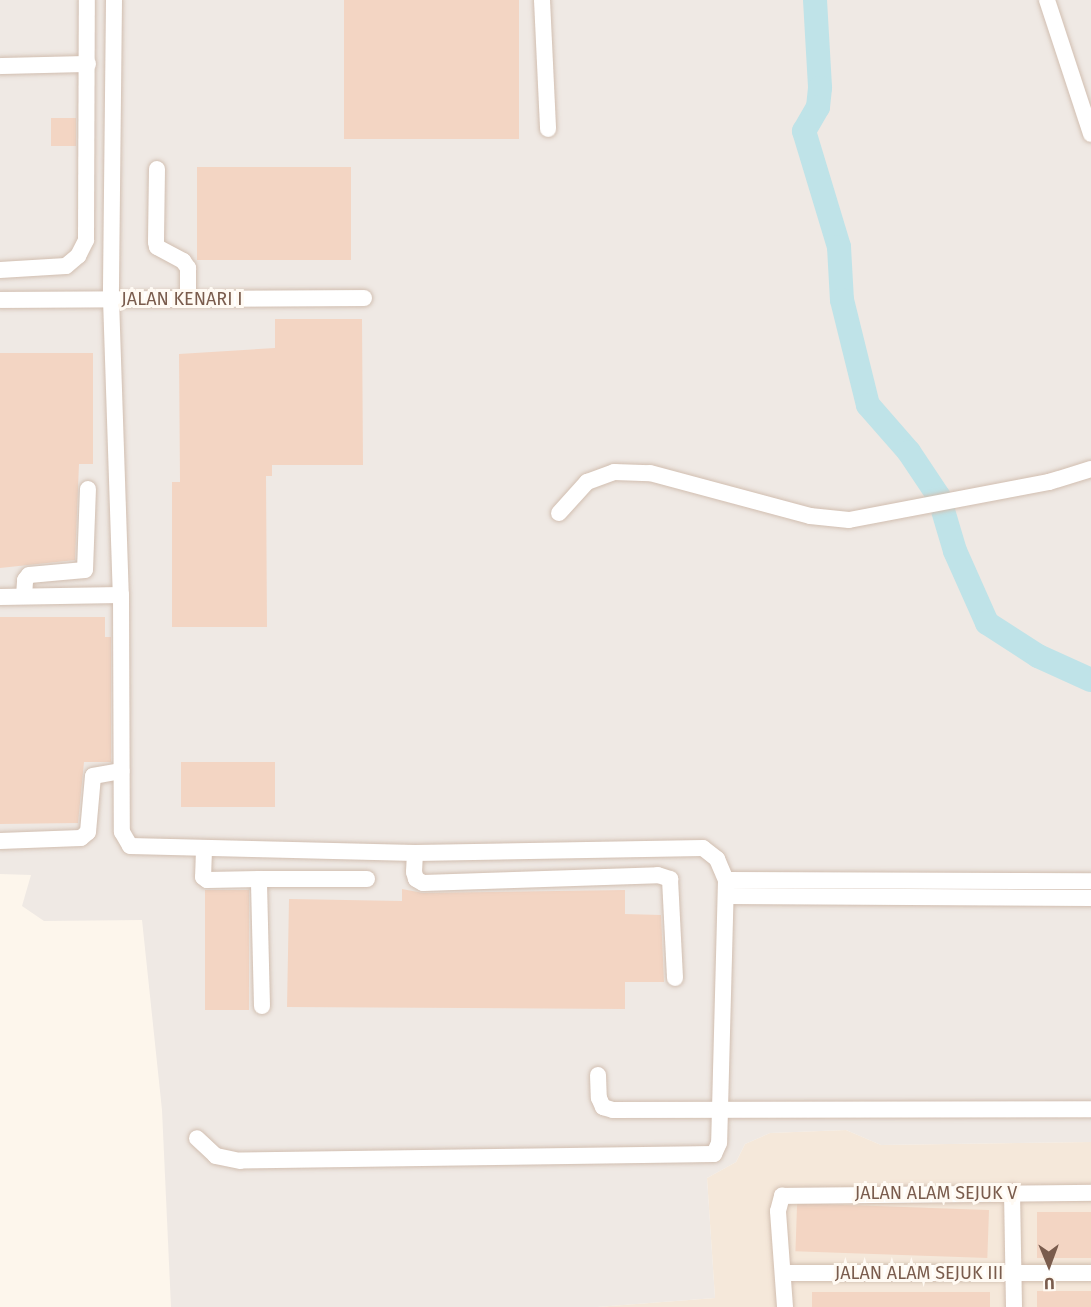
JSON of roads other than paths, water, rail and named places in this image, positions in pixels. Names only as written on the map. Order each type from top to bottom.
[{"type":"street","points":[[0,270],[66,266],[78,256],[86,240],[87,0]]},
{"type":"street","points":[[114,0],[111,299],[121,596],[122,832],[130,846],[204,850],[415,852],[703,848],[717,859],[726,888],[721,1110],[719,1143],[714,1154],[701,1157],[240,1161],[216,1156],[197,1138]]},
{"type":"street","points":[[542,0],[548,129]]},
{"type":"street","points":[[1047,0],[1091,134]]},
{"type":"street","points":[[0,66],[87,64]]},
{"type":"street","points":[[157,169],[157,247],[183,261],[188,268],[188,299]]},
{"type":"street","name":"JALAN KENARI I","points":[[0,300],[364,297]]},
{"type":"street","points":[[559,513],[587,482],[614,472],[632,471],[686,481],[810,516],[849,519],[1049,482],[1091,469]]},
{"type":"street","points":[[24,597],[25,580],[29,575],[85,570],[88,489]]},
{"type":"street","points":[[0,597],[121,596]]},
{"type":"street","points":[[0,841],[81,838],[88,832],[93,776],[122,771]]},
{"type":"street","points":[[623,849],[624,876]]},
{"type":"street","points":[[204,850],[203,877],[207,880],[367,879]]},
{"type":"street","points":[[563,850],[564,878]]},
{"type":"street","points":[[510,851],[510,880]]},
{"type":"street","points":[[415,852],[414,872],[416,879],[423,883],[624,876],[670,879],[675,978]]},
{"type":"street","points":[[259,879],[262,1005]]},
{"type":"street","points":[[726,888],[1091,881]]},
{"type":"street","points":[[726,888],[1091,898]]},
{"type":"street","points":[[598,1075],[599,1098],[603,1107],[613,1110],[1091,1109]]},
{"type":"street","points":[[1012,1192],[1014,1307]]},
{"type":"street","name":"JALAN ALAM SEJUK V","points":[[783,1273],[778,1211],[782,1196],[1091,1193]]},
{"type":"street","points":[[783,1273],[785,1307]]},
{"type":"street","name":"JALAN ALAM SEJUK III","points":[[783,1273],[1091,1274]]},
{"type":"waterway","points":[[815,0],[820,88],[818,107],[804,131],[839,247],[842,300],[868,405],[909,452],[939,497],[955,551],[987,623],[1038,656],[1091,680]]}]
